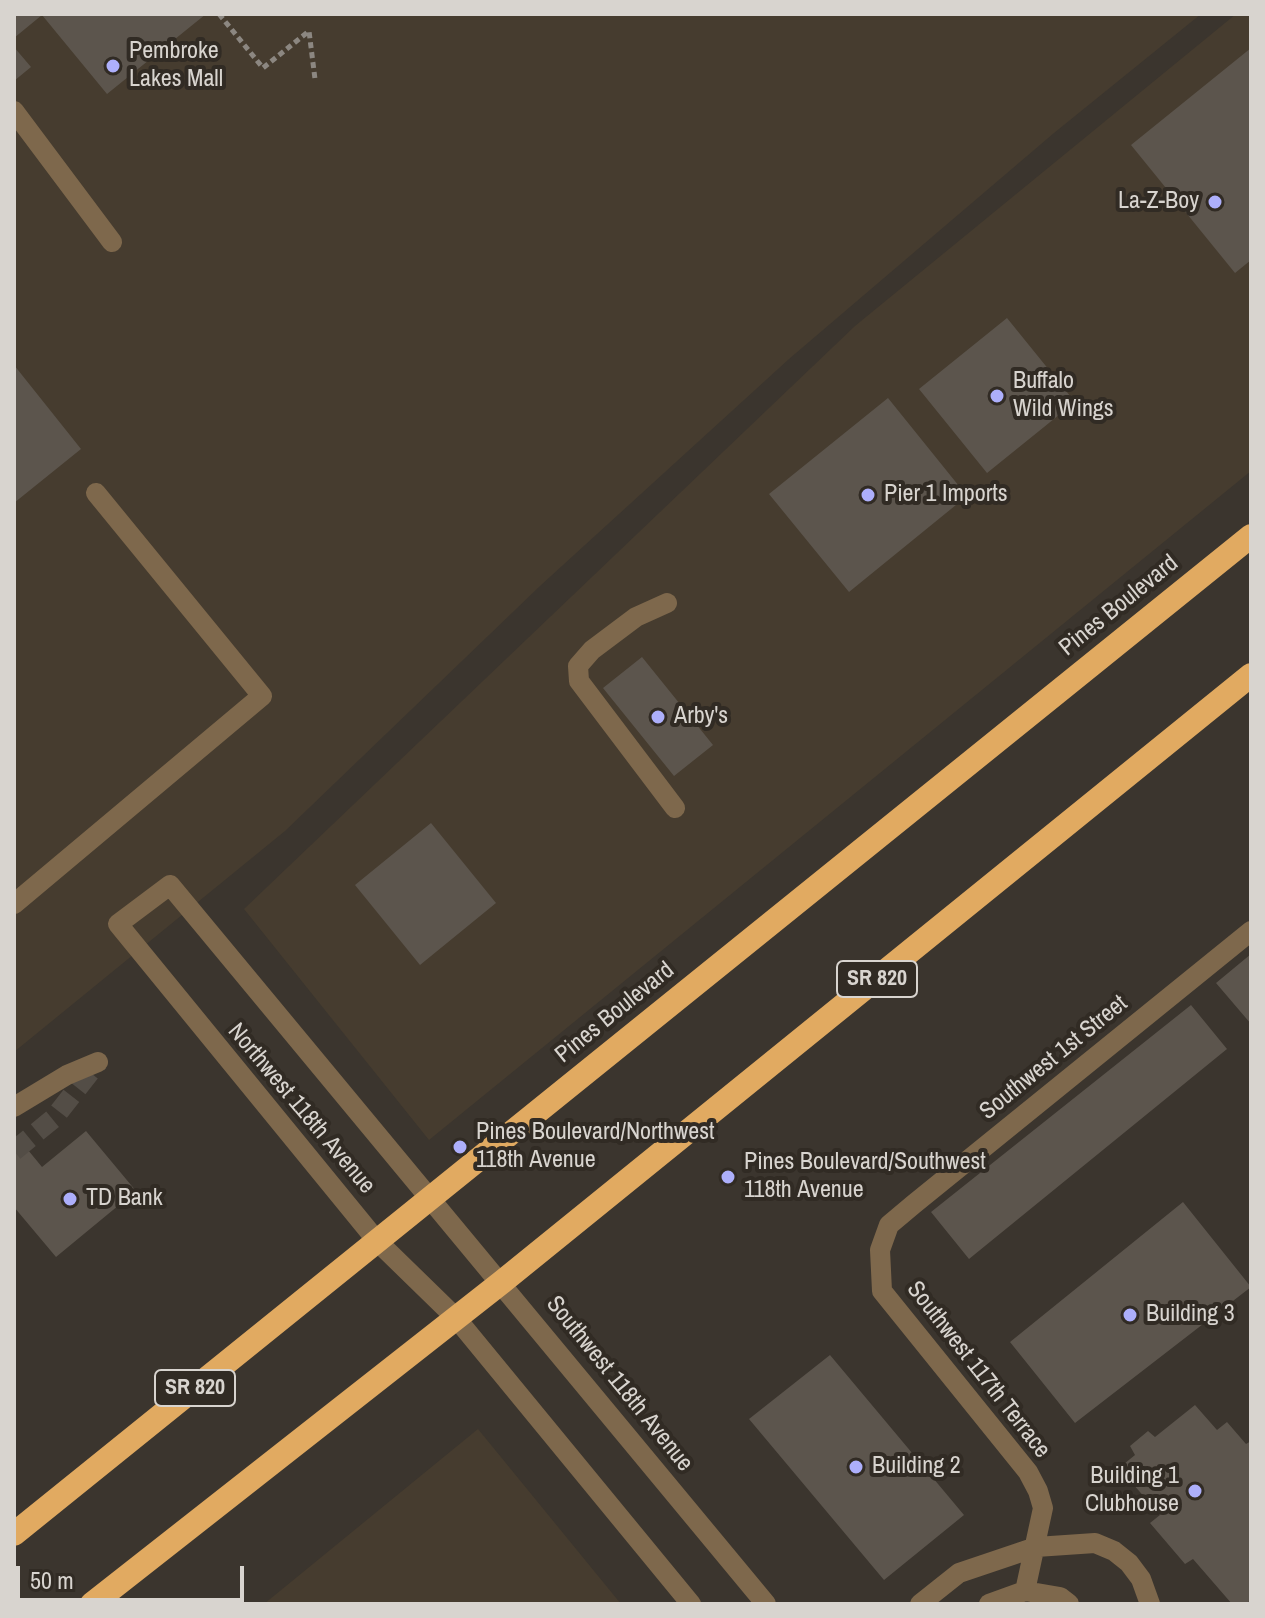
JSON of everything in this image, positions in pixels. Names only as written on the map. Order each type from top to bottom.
[{"type":"highway","name":"Pines Boulevard","points":[[14,1534],[1251,536]]},
{"type":"highway","name":"SR 820","points":[[92,1604],[502,1282],[1251,675]]},
{"type":"street","points":[[14,111],[112,242]]},
{"type":"street","points":[[14,904],[262,696],[96,493]]},
{"type":"street","points":[[667,603],[636,617],[592,650],[578,666],[579,681],[675,808]]},
{"type":"street","name":"Northwest 118th Avenue","points":[[430,1198],[170,885],[118,924],[377,1241],[456,1318]]},
{"type":"street","name":"Southwest 1st Street","points":[[889,1225],[1251,931]]},
{"type":"street","points":[[14,1107],[67,1075],[98,1062]]},
{"type":"street","name":"Southwest 118th Avenue","points":[[430,1198],[766,1604]]},
{"type":"street","name":"Southwest 117th Terrace","points":[[889,1225],[880,1250],[882,1291],[1028,1472],[1043,1508],[1025,1591]]},
{"type":"street","points":[[456,1318],[691,1604]]},
{"type":"street","points":[[920,1604],[959,1573],[1036,1547],[1095,1543],[1114,1551],[1141,1579],[1150,1604]]},
{"type":"street","points":[[989,1604],[1025,1591],[1060,1597],[1069,1604]]},
{"type":"path","points":[[219,14],[263,68],[309,31],[315,79]]},
{"type":"shaded area","points":[[14,14],[1201,14],[1054,133],[789,359],[540,586],[285,831],[14,1052]]},
{"type":"shaded area","points":[[1236,14],[1251,14],[1251,471],[429,1140],[244,909],[855,326]]},
{"type":"shaded area","points":[[478,1429],[621,1604],[264,1604]]},
{"type":"building","name":"Pembroke Lakes Mall","points":[[14,14],[206,14],[107,94],[42,15],[14,38]]},
{"type":"building","points":[[14,47],[31,67],[14,81]]},
{"type":"building","name":"La-Z-Boy","points":[[1251,48],[1251,260],[1235,273],[1131,145]]},
{"type":"building","name":"Buffalo Wild Wings","points":[[1007,318],[1075,402],[987,473],[919,389]]},
{"type":"building","points":[[14,365],[81,449],[14,503]]},
{"type":"building","name":"Pier 1 Imports","points":[[888,398],[967,496],[849,592],[769,494]]},
{"type":"building","name":"Arby's","points":[[642,657],[713,745],[674,776],[603,688]]},
{"type":"building","points":[[431,823],[496,903],[420,965],[355,885]]},
{"type":"building","points":[[1251,954],[1251,1024],[1216,983]]},
{"type":"building","points":[[1191,1005],[1227,1049],[969,1259],[931,1212]]},
{"type":"building","name":"TD Bank","points":[[86,1131],[136,1191],[56,1257],[14,1207],[14,1133],[42,1167]]},
{"type":"building","name":"Building 3","points":[[1183,1202],[1251,1287],[1075,1423],[1010,1342]]},
{"type":"building","name":"Building 2","points":[[830,1355],[964,1515],[884,1580],[749,1419]]},
{"type":"building","name":"Building 1 Clubhouse","points":[[1195,1405],[1217,1430],[1227,1422],[1246,1444],[1251,1441],[1251,1600],[1246,1604],[1232,1604],[1193,1559],[1185,1564],[1150,1523],[1160,1515],[1119,1468],[1135,1455],[1130,1446],[1148,1431],[1155,1437]]},
{"type":"tunnel","points":[[14,1151],[54,1118],[98,1062]]},
{"type":"place","name":"Pembroke Lakes Mall","points":[[113,66]]},
{"type":"place","name":"La-Z-Boy","points":[[1215,202]]},
{"type":"place","name":"Buffalo Wild Wings","points":[[997,396]]},
{"type":"place","name":"Pier 1 Imports","points":[[868,495]]},
{"type":"place","name":"Arby's","points":[[658,717]]},
{"type":"place","name":"Pines Boulevard/Northwest 118th Avenue","points":[[460,1147]]},
{"type":"place","name":"Pines Boulevard/Southwest 118th Avenue","points":[[728,1177]]},
{"type":"place","name":"TD Bank","points":[[70,1199]]},
{"type":"place","name":"Building 3","points":[[1130,1315]]},
{"type":"place","name":"Building 2","points":[[856,1467]]},
{"type":"place","name":"Building 1 Clubhouse","points":[[1195,1491]]}]
